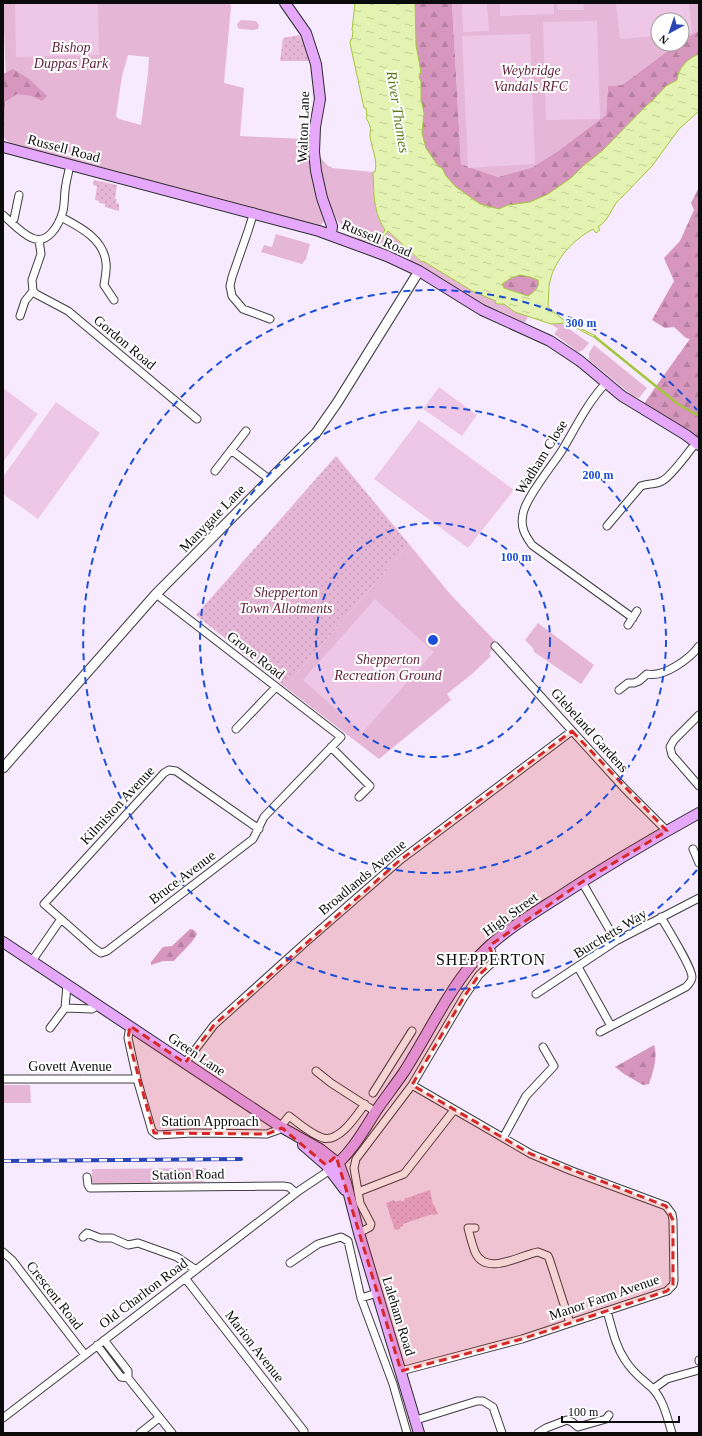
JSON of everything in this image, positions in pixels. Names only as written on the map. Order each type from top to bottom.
[{"type":"main road","name":"Walton Lane","points":[[285,3],[306,33],[316,64],[320,99],[315,127],[314,152],[316,172],[322,198],[332,226],[331,234]]},
{"type":"main road","name":"Russell Road","points":[[3,147],[70,166],[254,212],[331,234],[387,256],[419,272],[482,310],[550,341],[570,354],[622,396],[686,435],[698,444]]},
{"type":"main road","name":"High Street","points":[[332,1164],[376,1112],[421,1044],[458,983],[472,964],[489,946],[515,925],[582,882],[666,831],[699,813]]},
{"type":"main road","name":"Green Lane","points":[[3,942],[281,1127],[320,1149],[332,1164]]},
{"type":"main road","name":"Laleham Road","points":[[332,1164],[352,1207],[419,1433]]},
{"type":"street","points":[[3,215],[28,236],[39,240],[50,235],[61,217],[70,166]]},
{"type":"street","points":[[11,222],[14,219],[19,195]]},
{"type":"street","points":[[254,212],[230,286],[232,296],[243,309],[270,319]]},
{"type":"street","points":[[61,217],[90,234],[105,254],[107,264],[104,285],[114,300]]},
{"type":"street","points":[[20,316],[25,301],[33,291],[32,280],[41,254],[39,240]]},
{"type":"street","name":"Manygate Lane","points":[[3,768],[156,594],[316,433],[419,272]]},
{"type":"street","name":"Gordon Road","points":[[33,291],[68,311],[197,419]]},
{"type":"street","name":"Wadham Close","points":[[606,383],[591,401],[561,452],[527,502],[523,513],[522,525],[525,535],[532,545],[635,615],[628,625]]},
{"type":"street","points":[[215,472],[246,431]]},
{"type":"street","points":[[607,526],[641,486],[647,483],[663,481],[698,444]]},
{"type":"street","points":[[231,450],[269,479]]},
{"type":"street","name":"Grove Road","points":[[156,594],[341,737]]},
{"type":"street","name":"Glebeland Gardens","points":[[495,646],[624,788],[666,831]]},
{"type":"street","points":[[618,690],[628,683],[639,681],[647,674],[653,676],[673,668],[692,655],[699,646]]},
{"type":"street","points":[[236,729],[276,687]]},
{"type":"street","points":[[699,715],[674,740],[670,747],[672,755],[699,786]]},
{"type":"street","name":"Broadlands Avenue","points":[[185,1063],[214,1025],[399,861],[572,731]]},
{"type":"street","name":"Bruce Avenue","points":[[61,919],[95,949],[101,953],[107,951],[253,839],[264,817],[341,737]]},
{"type":"street","points":[[331,747],[370,786],[359,797]]},
{"type":"street","name":"Kilmiston Avenue","points":[[61,919],[44,904],[164,773],[169,770],[176,771],[258,829]]},
{"type":"street","points":[[693,849],[699,863]]},
{"type":"street","points":[[582,882],[616,941]]},
{"type":"street","name":"Burchetts Way","points":[[536,994],[616,941],[699,898]]},
{"type":"street","points":[[600,1032],[690,984],[692,978],[689,968],[661,917]]},
{"type":"street","points":[[32,961],[61,919]]},
{"type":"street","points":[[348,1245],[360,1238],[371,1224],[360,1203],[354,1168],[356,1159],[412,1085],[478,975],[495,960],[489,946]]},
{"type":"street","points":[[578,967],[611,1026]]},
{"type":"street","points":[[50,1028],[65,1008],[67,984]]},
{"type":"street","points":[[65,1008],[92,1009],[98,1005]]},
{"type":"street","name":"Station Approach","points":[[130,1026],[128,1038],[137,1079],[152,1131],[157,1135],[192,1133],[267,1134],[281,1127],[289,1116],[315,1134],[323,1138],[332,1138],[340,1134],[365,1104]]},
{"type":"street","points":[[373,1093],[410,1034],[421,1044]]},
{"type":"street","points":[[503,1138],[526,1096],[554,1066],[543,1047]]},
{"type":"street","points":[[316,1071],[331,1083],[376,1112]]},
{"type":"street","points":[[385,1075],[396,1083]]},
{"type":"street","name":"Govett Avenue","points":[[3,1079],[137,1079]]},
{"type":"street","name":"Manor Farm Avenue","points":[[401,1371],[522,1339],[667,1291],[673,1285],[674,1273],[673,1220],[672,1214],[666,1206],[605,1184],[538,1157],[412,1085]]},
{"type":"street","points":[[358,1192],[404,1174],[454,1110]]},
{"type":"street","name":"Old Charlton Road","points":[[3,1418],[332,1164]]},
{"type":"street","name":"Station Road","points":[[88,1177],[88,1185],[90,1188],[283,1186],[298,1191]]},
{"type":"street","points":[[475,1228],[468,1228],[476,1254],[484,1262],[489,1264],[502,1263],[538,1252],[548,1256],[570,1323]]},
{"type":"street","points":[[82,1237],[87,1234],[100,1238],[112,1238],[128,1245],[138,1243],[177,1257],[196,1270]]},
{"type":"street","points":[[290,1263],[318,1244],[341,1237],[346,1239],[361,1298],[393,1384],[407,1433]]},
{"type":"street","name":"Crescent Road","points":[[3,1252],[12,1260],[85,1355]]},
{"type":"street","name":"Marion Avenue","points":[[185,1278],[304,1431]]},
{"type":"street","points":[[361,1298],[377,1293]]},
{"type":"street","points":[[607,1311],[618,1348],[633,1371],[653,1389],[660,1398],[672,1433]]},
{"type":"street","points":[[104,1340],[128,1371],[128,1378]]},
{"type":"street","points":[[97,1345],[121,1376],[128,1378],[172,1433]]},
{"type":"street","points":[[653,1389],[667,1380],[699,1370]]},
{"type":"street","points":[[416,1420],[477,1401],[483,1401],[493,1407],[502,1433]]},
{"type":"street","points":[[538,1433],[546,1428],[567,1420],[578,1426],[606,1419],[609,1415]]},
{"type":"street","points":[[140,1433],[159,1418]]},
{"type":"highlighted area","points":[[572,731],[667,831],[582,882],[489,946],[495,960],[479,975],[464,997],[412,1085],[531,1154],[666,1206],[673,1220],[673,1285],[667,1291],[522,1339],[401,1371],[336,1156],[326,1165],[282,1128],[267,1134],[154,1133],[128,1038],[130,1026],[185,1063],[214,1025],[399,861]]},
{"type":"green space","name":"Bishop Duppas Park","points":[[3,3],[230,3],[231,7],[224,83],[244,88],[240,136],[305,139],[310,146],[325,218],[323,223],[319,226],[10,143],[4,138],[6,81]],"holes":[[[128,55],[149,57],[141,125],[119,119],[116,116],[122,76]]]},
{"type":"green space","name":"Bishop Duppas Park","points":[[15,3],[98,3],[99,55],[16,57]]},
{"type":"green space","points":[[415,3],[452,3],[461,164],[498,177],[533,167],[558,151],[606,115],[608,86],[622,85],[666,52],[690,52],[690,36],[699,31],[699,54],[691,58],[685,64],[679,72],[677,80],[666,86],[602,151],[571,178],[548,194],[530,202],[508,205],[499,209],[480,204],[456,187],[446,176],[442,168],[438,166],[426,148],[422,133],[424,113],[421,99],[421,82],[419,77],[421,72],[416,45]]},
{"type":"green space","name":"Weybridge Vandals RFC","points":[[452,3],[699,3],[699,31],[690,36],[690,12],[650,12],[650,52],[666,52],[622,85],[608,86],[606,115],[558,151],[533,167],[498,177],[461,164]]},
{"type":"green space","points":[[462,3],[487,3],[489,31],[463,32]]},
{"type":"green space","points":[[500,3],[554,3],[554,14],[500,16]]},
{"type":"green space","points":[[557,3],[583,3],[584,10],[558,10]]},
{"type":"green space","points":[[616,3],[689,3],[690,12],[650,12],[650,37],[620,39]]},
{"type":"green space","points":[[690,13],[692,33],[690,33]]},
{"type":"green space","points":[[241,20],[256,21],[259,25],[258,29],[238,28],[237,24]]},
{"type":"green space","points":[[597,21],[600,119],[546,120],[543,22]]},
{"type":"green space","points":[[530,34],[535,164],[468,168],[462,36]]},
{"type":"green space","points":[[299,35],[304,42],[311,61],[280,61],[283,38]]},
{"type":"green space","points":[[13,69],[29,79],[47,96],[42,101],[32,96],[17,94],[5,102],[4,138],[3,74]]},
{"type":"green space","points":[[320,157],[328,166],[332,168],[373,172],[376,209],[385,230],[381,236],[388,231],[422,262],[423,261],[474,292],[496,301],[495,303],[504,304],[515,312],[528,316],[525,323],[471,299],[416,265],[363,242],[350,234],[337,220],[326,199]]},
{"type":"green space","points":[[94,180],[117,185],[115,199],[117,199],[116,203],[119,203],[119,211],[105,207],[105,204],[99,203],[99,201],[95,200],[97,186],[93,185]]},
{"type":"green space","points":[[699,187],[699,445],[641,408],[690,339],[686,338],[674,327],[665,328],[652,320],[674,281],[664,258],[680,241],[694,210],[691,203]]},
{"type":"green space","points":[[276,234],[310,244],[306,259],[302,264],[261,252],[264,245],[272,247]]},
{"type":"green space","points":[[520,275],[538,280],[537,287],[528,296],[504,288],[502,284],[511,278]]},
{"type":"green space","points":[[561,323],[589,343],[583,350],[578,352],[554,334],[558,329],[551,324]]},
{"type":"green space","points":[[594,345],[647,388],[639,398],[633,396],[589,360],[589,353]]},
{"type":"green space","points":[[439,387],[477,415],[462,436],[423,409]]},
{"type":"green space","points":[[3,388],[38,414],[3,462]]},
{"type":"green space","points":[[56,402],[100,433],[38,519],[3,494],[3,477]]},
{"type":"green space","points":[[419,420],[514,490],[468,548],[374,479]]},
{"type":"green space","name":"Shepperton Town Allotments","points":[[336,456],[409,544],[285,687],[196,615]]},
{"type":"green space","name":"Shepperton Recreation Ground","points":[[409,544],[451,595],[497,643],[489,654],[491,656],[472,674],[447,694],[451,700],[379,759],[285,687]]},
{"type":"green space","points":[[375,599],[434,652],[362,733],[303,680]]},
{"type":"green space","points":[[538,623],[594,665],[581,684],[534,652],[533,648],[525,640]]},
{"type":"green space","points":[[190,929],[194,930],[197,934],[174,961],[163,961],[151,965],[151,962],[163,947],[172,946]]},
{"type":"green space","points":[[654,1045],[655,1060],[649,1084],[643,1085],[615,1067]]},
{"type":"green space","points":[[4,1085],[30,1085],[31,1103],[3,1103]]},
{"type":"green space","points":[[206,1168],[204,1182],[95,1184],[92,1182],[92,1169]]},
{"type":"green space","points":[[430,1190],[433,1205],[434,1204],[438,1214],[432,1214],[403,1224],[400,1229],[395,1230],[386,1203],[394,1200],[395,1202],[401,1200],[401,1202],[405,1200],[404,1199]]},
{"type":"water","name":"River Thames","points":[[355,3],[415,3],[416,45],[421,72],[419,77],[421,82],[421,99],[424,113],[422,133],[426,148],[438,166],[442,168],[446,176],[456,187],[480,204],[499,209],[508,205],[530,202],[548,194],[571,178],[602,151],[666,86],[677,80],[679,71],[684,64],[699,54],[699,111],[679,129],[652,166],[619,200],[602,224],[598,227],[600,230],[596,233],[593,229],[572,244],[556,265],[553,273],[549,284],[548,307],[565,321],[596,336],[595,338],[567,323],[551,324],[515,312],[504,304],[495,303],[496,301],[474,292],[423,261],[422,262],[388,231],[383,238],[381,236],[385,230],[378,216],[375,202],[373,172],[375,172],[376,167],[375,158],[370,135],[370,127],[366,118],[366,108],[364,108],[350,43],[352,39]],"holes":[[[520,275],[538,280],[538,285],[536,289],[528,296],[504,288],[502,284],[511,278]]]},
{"type":"waterway","points":[[595,337],[678,404],[699,416]]},
{"type":"railway","points":[[3,1161],[241,1159]]},
{"type":"district","name":"SHEPPERTON","points":[[491,959]]}]
